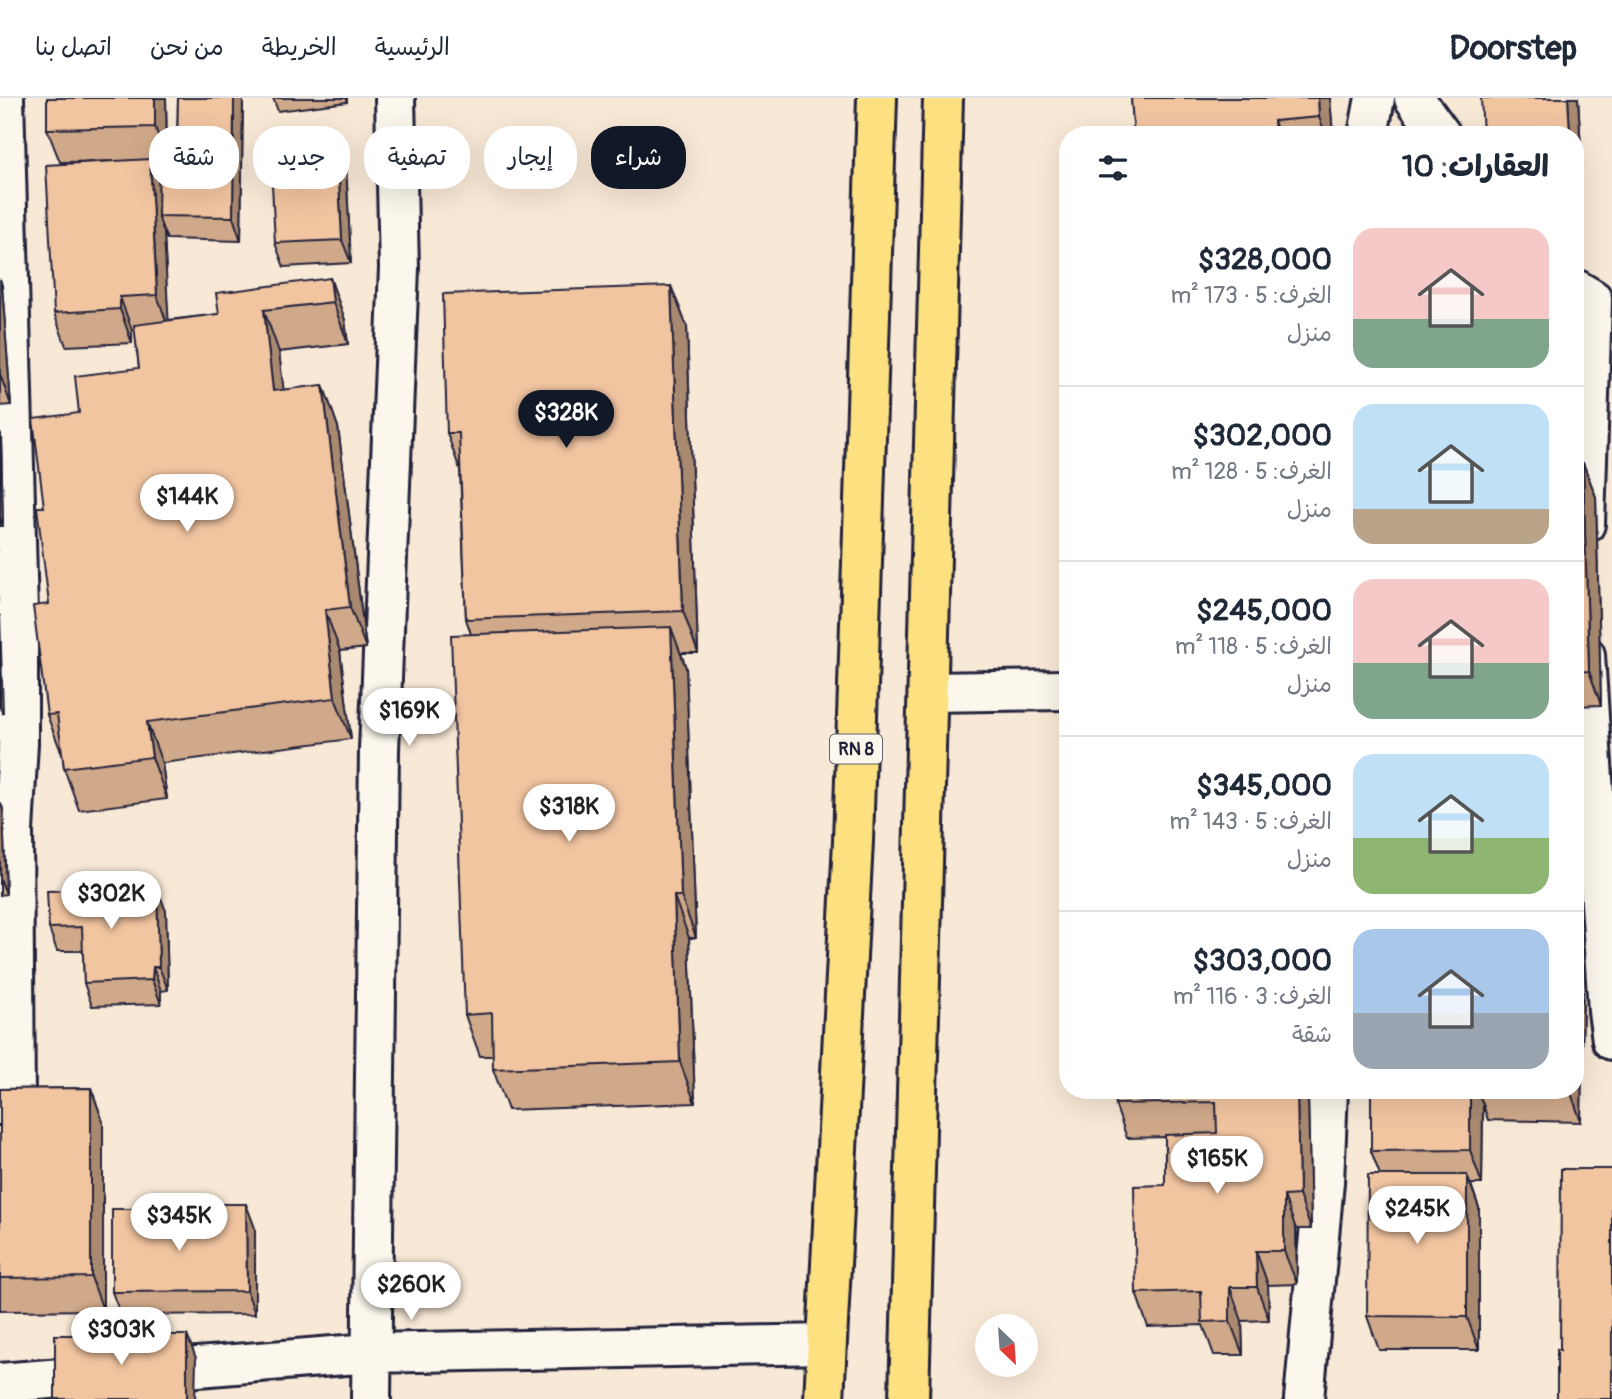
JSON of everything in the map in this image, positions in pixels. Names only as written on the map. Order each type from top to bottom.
[{"type":"highway","name":"RN 8","points":[[824,1399],[853,841],[877,98]]},
{"type":"highway","points":[[909,1399],[943,98]]},
{"type":"street","points":[[0,1105],[15,1101],[13,831],[18,743],[18,612],[4,98]]},
{"type":"street","points":[[371,1399],[379,750],[399,268],[395,98]]},
{"type":"street","points":[[1370,126],[1375,98]]},
{"type":"street","points":[[1414,98],[1434,126]]},
{"type":"street","points":[[1584,556],[1593,295]]},
{"type":"street","points":[[1584,639],[1612,1040]]},
{"type":"street","points":[[928,692],[1059,690]]},
{"type":"street","points":[[1304,1399],[1324,1182],[1328,1099]]},
{"type":"street","points":[[0,1384],[370,1353],[826,1344]]},
{"type":"building","points":[[47,98],[155,98],[155,126],[47,129]]},
{"type":"building","points":[[178,98],[234,98],[234,126],[177,126]]},
{"type":"building","points":[[1131,98],[1318,98],[1319,117],[1274,121],[1274,126],[1133,126]]},
{"type":"building","points":[[1481,98],[1568,98],[1570,126],[1483,126]]},
{"type":"building","points":[[149,159],[157,295],[120,297],[120,309],[54,313],[46,165]]},
{"type":"building","points":[[158,189],[233,189],[233,217],[158,216]]},
{"type":"building","points":[[272,189],[339,189],[342,240],[275,243]]},
{"type":"building","points":[[330,278],[333,302],[264,310],[273,391],[323,385],[350,607],[325,610],[335,698],[147,722],[152,757],[64,768],[57,714],[47,715],[33,606],[49,604],[37,507],[44,507],[33,419],[79,413],[75,376],[139,368],[134,325],[219,314],[216,293]]},
{"type":"building","points":[[671,286],[683,611],[466,619],[459,433],[447,433],[443,294]]},
{"type":"building","points":[[1584,498],[1589,671],[1584,671]]},
{"type":"building","points":[[671,627],[681,896],[674,896],[680,1062],[493,1069],[492,1013],[465,1015],[451,635]]},
{"type":"building","points":[[157,888],[159,967],[153,967],[152,980],[84,983],[82,927],[49,928],[47,891]]},
{"type":"building","points":[[91,1088],[91,1277],[0,1278],[0,1089]]},
{"type":"building","points":[[1115,1099],[1297,1099],[1299,1195],[1284,1196],[1284,1251],[1256,1251],[1257,1287],[1230,1287],[1230,1321],[1202,1322],[1201,1291],[1136,1293],[1134,1186],[1165,1185],[1165,1135],[1217,1133],[1216,1102],[1115,1104]]},
{"type":"building","points":[[1371,1099],[1470,1099],[1470,1150],[1371,1151]]},
{"type":"building","points":[[1561,1169],[1612,1169],[1612,1399],[1557,1399],[1557,1349],[1560,1350]]},
{"type":"building","points":[[1368,1175],[1467,1175],[1467,1317],[1367,1316]]},
{"type":"building","points":[[211,1204],[246,1204],[247,1291],[112,1292],[112,1209],[162,1209],[161,1231],[211,1231]]},
{"type":"building","points":[[55,1335],[187,1335],[187,1399],[55,1399]]}]
